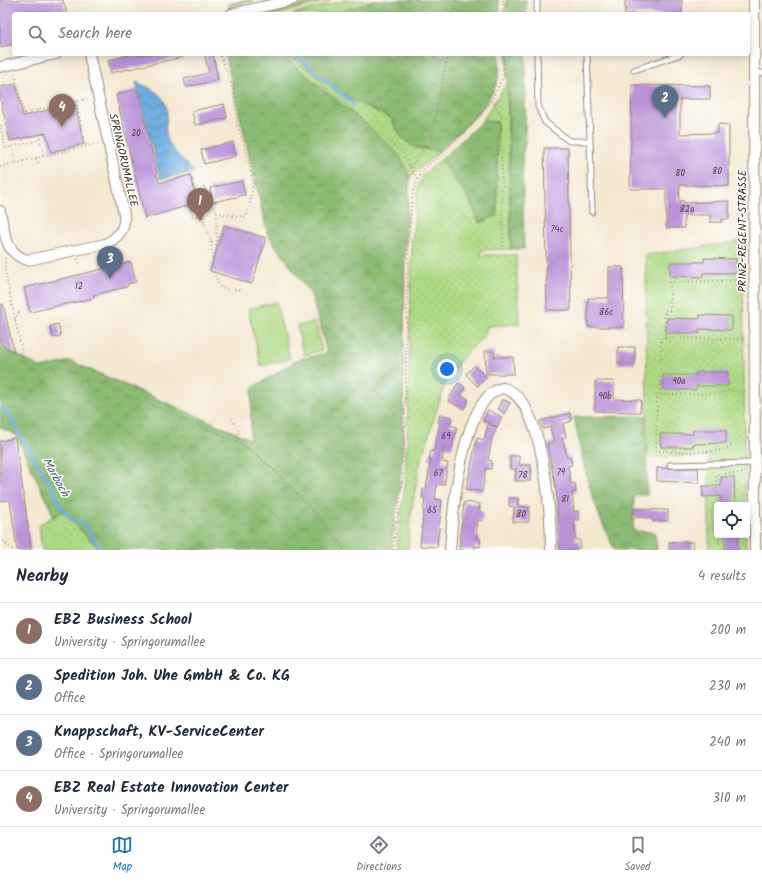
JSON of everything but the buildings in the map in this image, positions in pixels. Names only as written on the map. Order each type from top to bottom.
[{"type":"street","points":[[240,12],[292,0]]},
{"type":"street","name":"PRINZ-REGENT-STRASSE","points":[[754,0],[751,46],[758,73],[758,230],[754,339],[755,550]]},
{"type":"street","points":[[0,67],[47,56]]},
{"type":"street","name":"SPRINGORUMALLEE","points":[[0,211],[7,243],[11,250],[22,259],[33,260],[105,244],[119,235],[125,222],[89,56]]},
{"type":"street","points":[[450,550],[456,491],[471,426],[484,400],[491,392],[503,388],[515,392],[522,401],[536,436],[548,498],[551,550]]},
{"type":"lane","points":[[537,0],[537,12]]},
{"type":"lane","points":[[538,56],[538,106],[545,122],[569,141],[590,141]]},
{"type":"lane","points":[[587,56],[592,212]]},
{"type":"lane","points":[[634,70],[675,56]]},
{"type":"lane","points":[[670,465],[755,463]]},
{"type":"path","points":[[455,12],[456,0]]},
{"type":"path","points":[[503,0],[503,12]]},
{"type":"path","points":[[452,12],[456,8]]},
{"type":"path","points":[[217,213],[246,217],[251,200],[253,181],[246,150],[237,125],[235,98],[221,56]]},
{"type":"path","points":[[290,56],[326,89],[392,143],[402,153],[417,180]]},
{"type":"path","points":[[410,168],[430,143],[448,56]]},
{"type":"path","points":[[393,550],[404,469],[408,246],[413,192],[417,180],[422,172],[468,128],[491,101],[504,75],[503,56]]},
{"type":"path","points":[[15,74],[24,113],[87,98]]},
{"type":"path","points":[[76,101],[86,146]]},
{"type":"path","points":[[491,101],[501,113],[503,247]]},
{"type":"path","points":[[6,125],[0,126],[6,148],[40,140]]},
{"type":"path","points":[[39,134],[44,156]]},
{"type":"path","points":[[0,167],[108,142]]},
{"type":"path","points":[[12,146],[16,163]]},
{"type":"path","points":[[36,158],[38,163]]},
{"type":"path","points":[[211,241],[216,245],[218,238],[216,233],[218,210],[211,202],[204,186],[202,215],[211,241],[212,262]]},
{"type":"path","points":[[192,218],[202,215]]},
{"type":"path","points":[[5,258],[5,271],[24,362],[34,369],[56,366],[68,368],[237,442],[270,464],[314,512],[344,550]]},
{"type":"path","points":[[78,259],[80,265]]},
{"type":"path","points":[[213,272],[221,289],[240,290]]},
{"type":"path","points":[[665,338],[665,310],[670,310],[670,282],[742,280]]},
{"type":"path","points":[[15,320],[19,312]]},
{"type":"path","points":[[730,446],[724,450],[656,451],[657,395],[660,394],[661,338],[754,339]]},
{"type":"path","points":[[660,394],[724,393],[728,390],[754,391]]},
{"type":"path","points":[[232,419],[239,431],[237,442]]},
{"type":"path","points":[[717,502],[716,474],[755,473]]},
{"type":"path","points":[[719,538],[719,550]]},
{"type":"path","points":[[3,541],[13,550]]},
{"type":"green space","points":[[246,0],[254,1],[228,6],[230,4]]},
{"type":"green space","points":[[323,0],[331,0],[286,12],[274,12]]},
{"type":"green space","points":[[346,0],[376,0],[342,12],[301,12]]},
{"type":"green space","points":[[376,0],[499,0],[500,12],[342,12]]},
{"type":"green space","points":[[506,0],[526,0],[526,12],[506,12]]},
{"type":"green space","points":[[225,56],[284,56],[370,128],[400,156],[410,177],[405,252],[403,439],[400,484],[391,550],[100,550],[63,511],[54,517],[16,435],[0,427],[0,346],[41,368],[70,361],[250,439],[252,388],[297,360],[327,353],[311,294],[268,235]]},
{"type":"green space","points":[[284,56],[294,56],[338,93],[391,118],[396,129],[416,148],[439,151],[410,177],[400,156],[370,128]]},
{"type":"green space","points":[[294,56],[500,56],[498,79],[488,100],[473,119],[439,151],[416,148],[402,138],[391,118],[338,93]]},
{"type":"green space","points":[[507,56],[526,56],[525,144],[522,154],[524,249],[511,249]]},
{"type":"green space","points":[[507,83],[511,249],[481,250],[481,255],[516,255],[519,324],[487,326],[485,335],[460,360],[445,384],[419,467],[410,519],[408,550],[396,550],[406,479],[412,239],[418,187],[423,175],[441,160],[468,197],[480,223],[486,220],[497,122],[482,121]]},
{"type":"green space","points":[[482,121],[497,122],[497,216],[480,223],[468,197],[441,160]]},
{"type":"green space","points":[[743,241],[745,502],[714,502],[714,538],[746,538],[746,550],[709,550],[709,456],[647,457],[646,255]]},
{"type":"green space","points":[[276,302],[290,359],[261,366],[248,309]]},
{"type":"green space","points":[[315,322],[322,350],[304,355],[297,326]]},
{"type":"green space","points":[[646,416],[647,495],[634,495],[633,531],[655,532],[657,550],[615,550],[594,502],[574,417]]},
{"type":"green space","points":[[62,511],[100,550],[42,550],[39,525]]},
{"type":"water","points":[[136,82],[157,93],[164,101],[167,113],[166,132],[169,143],[175,152],[194,172],[160,179]]},
{"type":"waterway","points":[[297,56],[353,104]]},
{"type":"waterway","name":"Marbach","points":[[0,406],[6,411],[43,472],[66,514],[72,519],[85,525],[101,550]]},
{"type":"place","name":"Spedition Joh. Uhe GmbH & Co. KG","points":[[665,118]]},
{"type":"place","name":"EBZ Real Estate Innovation Center","points":[[62,127]]},
{"type":"place","name":"EBZ Business School","points":[[200,221]]},
{"type":"place","name":"Knappschaft, KV-ServiceCenter","points":[[110,279]]}]
